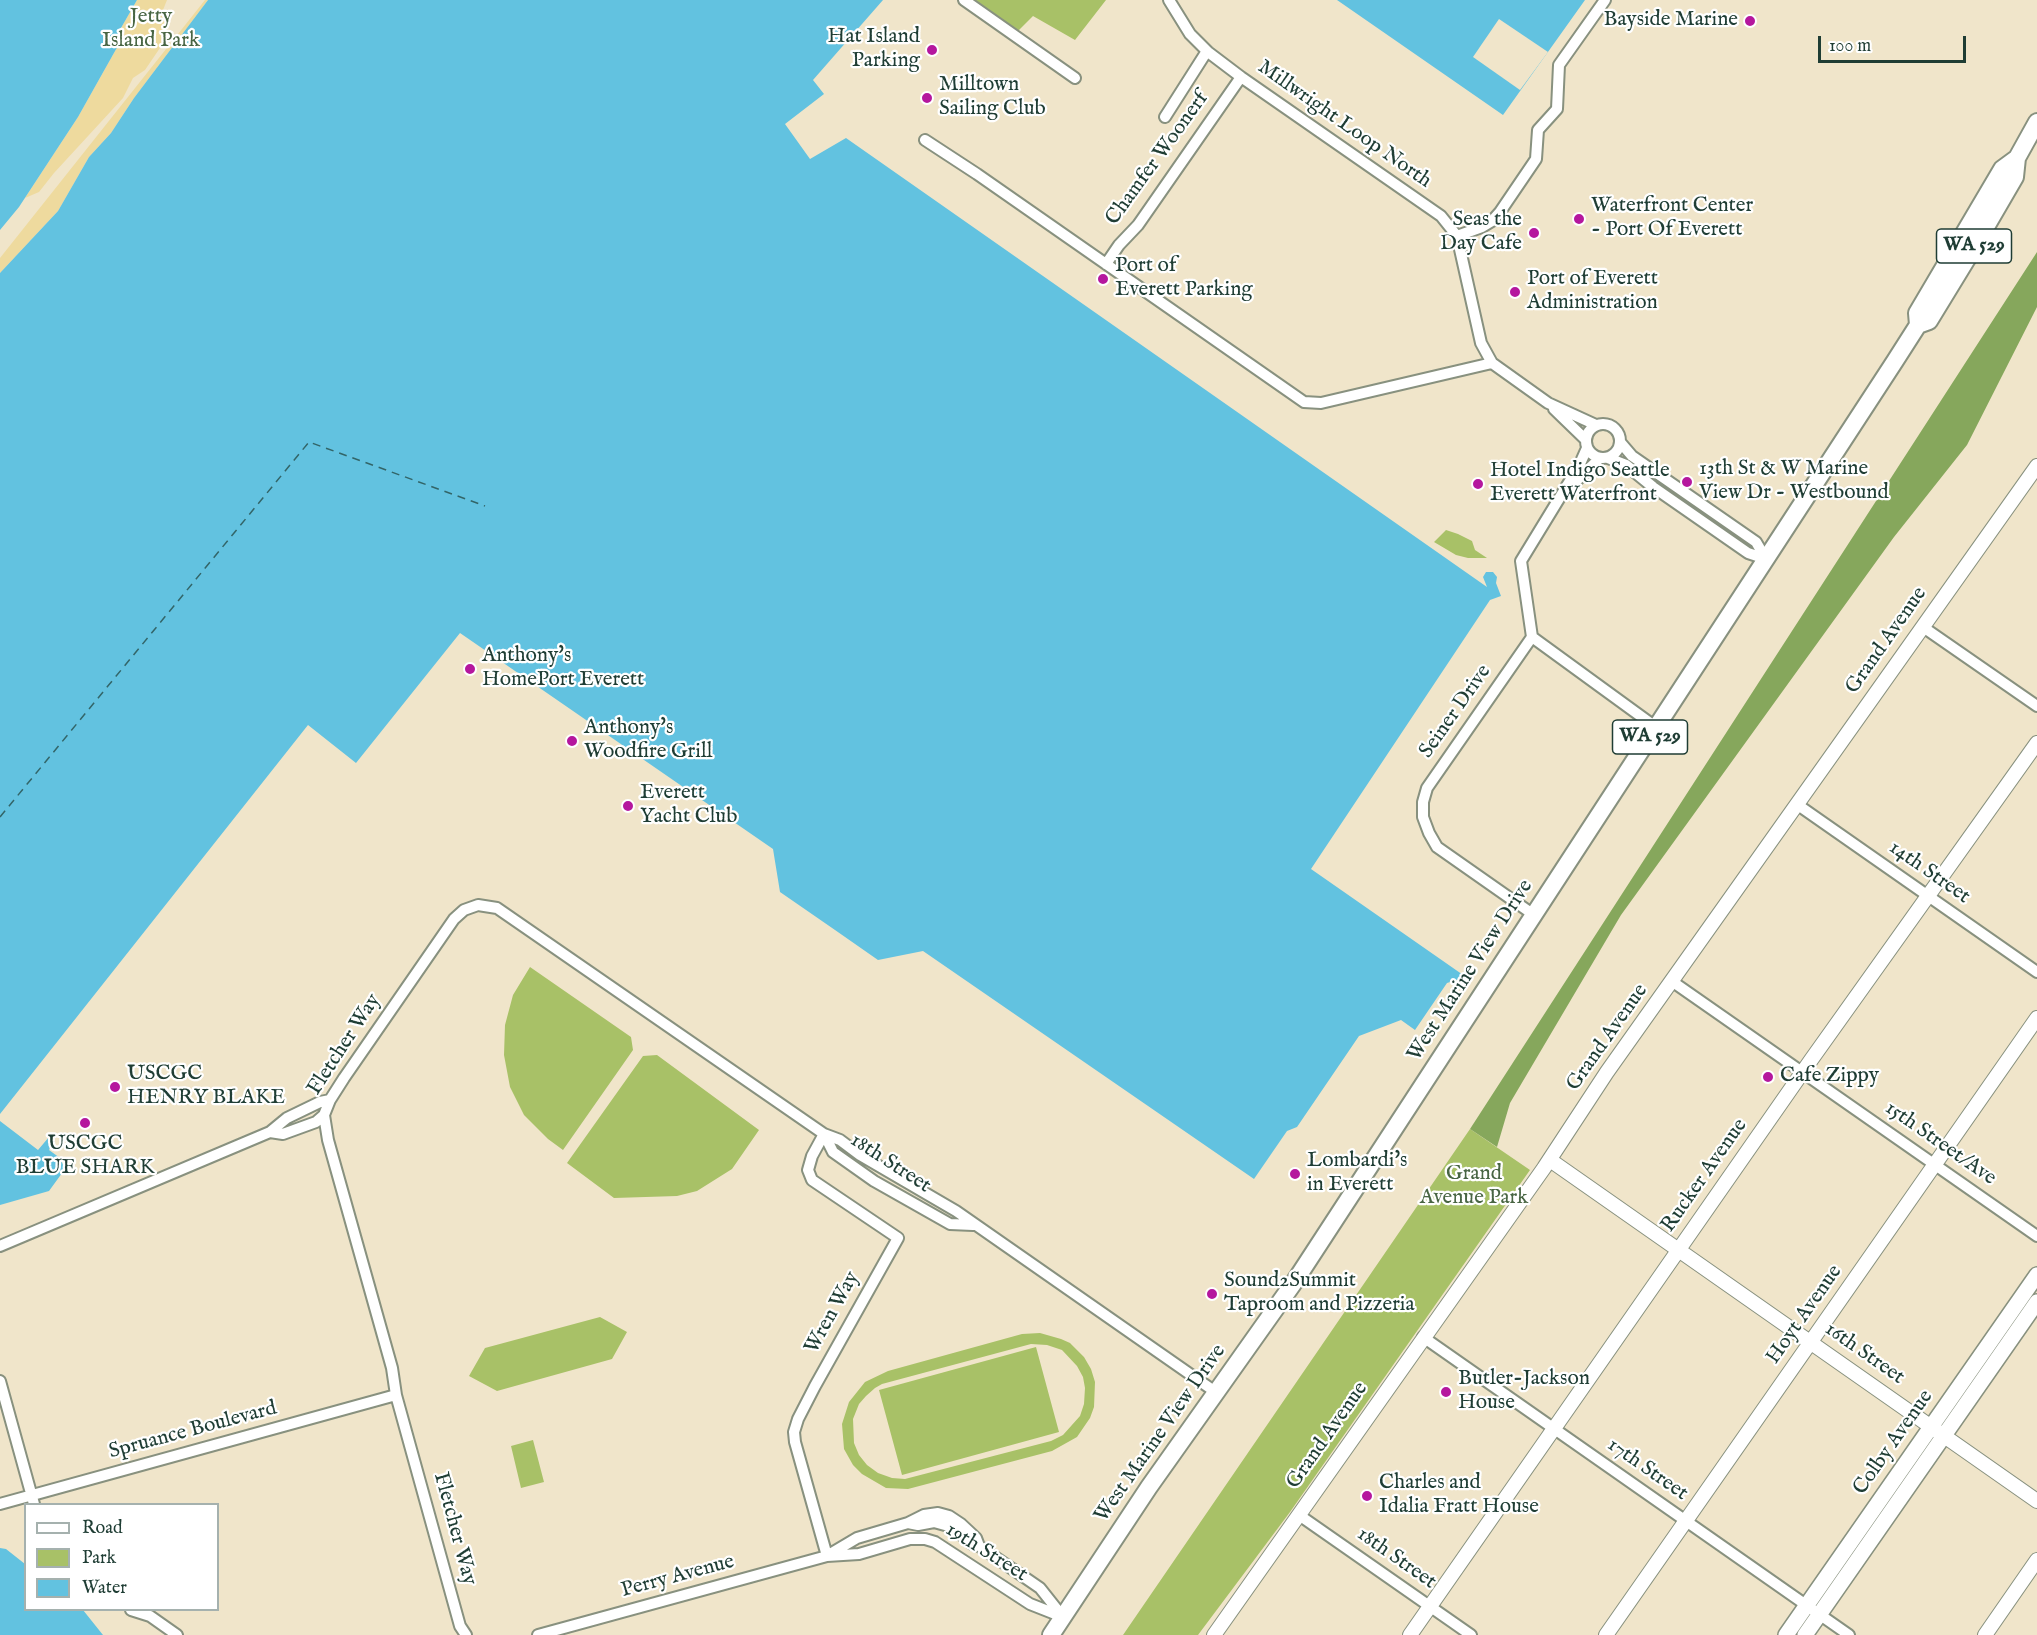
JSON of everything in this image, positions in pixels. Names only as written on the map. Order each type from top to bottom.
[{"type":"main road","name":"West Marine View Drive","points":[[1051,1635],[1149,1487],[1296,1281],[1918,325],[1917,313],[1965,236],[2002,169],[2017,158],[2037,122]]},
{"type":"main road","name":"Colby Avenue","points":[[1786,1635],[1813,1610],[1938,1431],[2037,1275]]},
{"type":"main road","name":"Colby Avenue","points":[[1938,1431],[2037,1302]]},
{"type":"main road","name":"Colby Avenue","points":[[1805,1635],[1813,1610]]},
{"type":"street","points":[[964,0],[1075,78]]},
{"type":"street","name":"Millwright Loop North","points":[[1169,0],[1190,34],[1207,51],[1441,216],[1457,236],[1481,344],[1492,363]]},
{"type":"street","points":[[1457,236],[1492,221],[1536,159],[1538,130],[1557,109],[1559,65],[1605,0]]},
{"type":"street","points":[[1165,117],[1207,51]]},
{"type":"street","name":"Chamfer Woonerf","points":[[1106,264],[1119,245],[1138,225],[1241,77]]},
{"type":"street","points":[[925,140],[1305,402],[1321,403],[1492,363],[1548,403],[1596,425]]},
{"type":"street","points":[[1548,403],[1586,443],[1592,455],[1626,465],[1653,487],[1748,553],[1766,559]]},
{"type":"street","points":[[1562,494],[1604,458],[1617,452],[1620,442],[1613,427],[1603,424],[1596,425],[1589,430],[1584,458],[1521,561],[1532,637],[1656,728]]},
{"type":"street","points":[[1620,442],[1632,456],[1756,542],[1766,559]]},
{"type":"street","name":"Grand Avenue","points":[[1214,1635],[1550,1160],[1608,1072],[2037,466]]},
{"type":"street","points":[[1923,627],[2037,706]]},
{"type":"street","name":"Seiner Drive","points":[[1532,637],[1427,788],[1423,802],[1423,818],[1437,847],[1534,915]]},
{"type":"street","name":"Rucker Avenue","points":[[1410,1635],[1803,1072],[2037,743]]},
{"type":"street","name":"14th Street","points":[[1798,804],[2037,972]]},
{"type":"street","name":"Fletcher Way","points":[[465,1634],[460,1626],[396,1395],[392,1368],[328,1140],[324,1115],[330,1100],[454,919],[464,910],[478,905],[498,908],[824,1134]]},
{"type":"street","name":"15th Street/Ave","points":[[1673,982],[2037,1236]]},
{"type":"street","name":"Hoyt Avenue","points":[[1606,1635],[2037,1018]]},
{"type":"street","points":[[0,1246],[270,1132],[287,1118],[320,1102],[330,1100]]},
{"type":"street","points":[[270,1132],[283,1134],[316,1122],[324,1115]]},
{"type":"street","name":"18th Street","points":[[824,1134],[840,1140],[860,1155],[956,1211],[1217,1393]]},
{"type":"street","name":"18th Street","points":[[824,1134],[834,1152],[874,1181],[950,1224],[973,1225]]},
{"type":"street","name":"Wren Way","points":[[824,1134],[812,1156],[808,1170],[812,1180],[898,1238],[815,1386],[794,1432],[827,1556]]},
{"type":"street","name":"16th Street","points":[[1550,1160],[2037,1501]]},
{"type":"street","name":"17th Street","points":[[1423,1337],[1849,1635]]},
{"type":"street","points":[[0,1381],[33,1500]]},
{"type":"street","name":"Spruance Boulevard","points":[[0,1504],[33,1500],[396,1395]]},
{"type":"street","name":"19th Street","points":[[827,1556],[857,1538],[908,1523],[924,1515],[949,1516],[976,1538],[979,1545],[1040,1588],[1063,1617]]},
{"type":"street","name":"18th Street","points":[[1299,1515],[1471,1635]]},
{"type":"street","name":"19th Street","points":[[827,1556],[859,1554],[910,1539],[926,1539],[944,1547],[1029,1604],[1063,1617]]},
{"type":"street","name":"Perry Avenue","points":[[538,1635],[827,1556]]},
{"type":"street","points":[[1985,1635],[2037,1560]]},
{"type":"street","points":[[134,1611],[150,1616],[177,1635]]},
{"type":"green space","points":[[970,0],[1106,0],[1075,40],[1033,16],[1017,32]]},
{"type":"green space","points":[[2037,252],[2037,307],[1967,445],[1894,537],[1621,915],[1510,1103],[1497,1147],[1470,1129]]},
{"type":"green space","points":[[1446,530],[1472,541],[1475,550],[1487,558],[1468,558],[1456,555],[1434,542]]},
{"type":"green space","points":[[530,967],[631,1037],[633,1050],[563,1150],[548,1139],[524,1115],[510,1087],[504,1055],[505,1025],[513,995]]},
{"type":"green space","points":[[657,1055],[759,1130],[732,1169],[697,1191],[677,1196],[614,1198],[567,1163],[643,1056]]},
{"type":"green space","name":"Grand Avenue Park","points":[[1470,1129],[1530,1170],[1290,1512],[1198,1635],[1123,1635]]},
{"type":"green space","points":[[600,1317],[627,1332],[612,1359],[497,1391],[469,1376],[485,1348]]},
{"type":"green space","points":[[1040,1333],[1070,1343],[1084,1357],[1091,1369],[1095,1382],[1094,1407],[1090,1418],[1077,1437],[1052,1451],[908,1489],[886,1488],[862,1474],[853,1465],[844,1449],[842,1424],[849,1402],[865,1382],[888,1371],[1022,1334]],"holes":[[[1031,1344],[1047,1345],[1062,1350],[1077,1366],[1083,1377],[1085,1388],[1084,1404],[1080,1416],[1063,1435],[1051,1441],[905,1479],[892,1478],[878,1473],[859,1455],[854,1443],[853,1419],[859,1404],[875,1388],[882,1384]]]},
{"type":"green space","points":[[1036,1347],[1059,1432],[902,1475],[879,1390]]},
{"type":"green space","points":[[533,1440],[544,1482],[521,1488],[511,1446]]},
{"type":"sand","points":[[137,0],[167,0],[163,10],[168,33],[164,42],[145,70],[133,78],[123,98],[39,192],[25,198],[78,117],[119,44],[117,35]]},
{"type":"sand","points":[[205,0],[208,0],[134,98],[111,133],[89,157],[58,211],[0,273],[0,258]]},
{"type":"water","points":[[0,0],[137,0],[117,35],[119,44],[78,117],[19,207],[0,230]]},
{"type":"water","points":[[208,0],[883,0],[813,80],[824,94],[785,124],[810,159],[846,138],[1487,587],[1483,577],[1486,572],[1493,572],[1497,577],[1496,583],[1501,596],[1490,600],[1311,869],[1466,977],[1447,983],[1415,1030],[1401,1020],[1359,1036],[1297,1127],[1287,1131],[1254,1179],[923,951],[878,960],[780,892],[773,849],[460,633],[356,763],[308,725],[0,1114],[0,273],[58,211],[89,157],[111,133],[134,98]]},
{"type":"water","points":[[1337,0],[1585,0],[1503,115]]},
{"type":"water","points":[[0,1121],[38,1150],[49,1137],[54,1141],[49,1150],[60,1158],[65,1169],[49,1191],[0,1205]]},
{"type":"water","points":[[0,1548],[6,1549],[24,1563],[24,1611],[84,1611],[103,1635],[0,1635]]},
{"type":"pier","points":[[1499,19],[1548,52],[1520,90],[1473,57]]},
{"type":"ferry route","points":[[0,817],[309,442],[485,506]]},
{"type":"place","name":"Bayside Marine","points":[[1750,21]]},
{"type":"place","name":"Hat Island Parking","points":[[932,50]]},
{"type":"place","name":"Milltown Sailing Club","points":[[927,98]]},
{"type":"place","name":"Waterfront Center - Port Of Everett","points":[[1579,219]]},
{"type":"place","name":"Seas the Day Cafe","points":[[1534,233]]},
{"type":"place","name":"Port of Everett Parking","points":[[1103,279]]},
{"type":"place","name":"Port of Everett Administration","points":[[1515,292]]},
{"type":"place","name":"13th St & W Marine View Dr - Westbound","points":[[1687,482]]},
{"type":"place","name":"Hotel Indigo Seattle Everett Waterfront","points":[[1478,484]]},
{"type":"place","name":"Anthony's HomePort Everett","points":[[470,669]]},
{"type":"place","name":"Anthony's Woodfire Grill","points":[[572,741]]},
{"type":"place","name":"Everett Yacht Club","points":[[628,806]]},
{"type":"place","name":"Cafe Zippy","points":[[1768,1077]]},
{"type":"place","name":"USCGC HENRY BLAKE","points":[[115,1087]]},
{"type":"place","name":"USCGC BLUE SHARK","points":[[85,1123]]},
{"type":"place","name":"Lombardi's in Everett","points":[[1295,1174]]},
{"type":"place","name":"Sound2Summit Taproom and Pizzeria","points":[[1212,1294]]},
{"type":"place","name":"Butler-Jackson House","points":[[1446,1392]]},
{"type":"place","name":"Charles and Idalia Fratt House","points":[[1367,1496]]},
{"type":"park label","name":"Jetty Island Park","points":[[151,30]]}]
